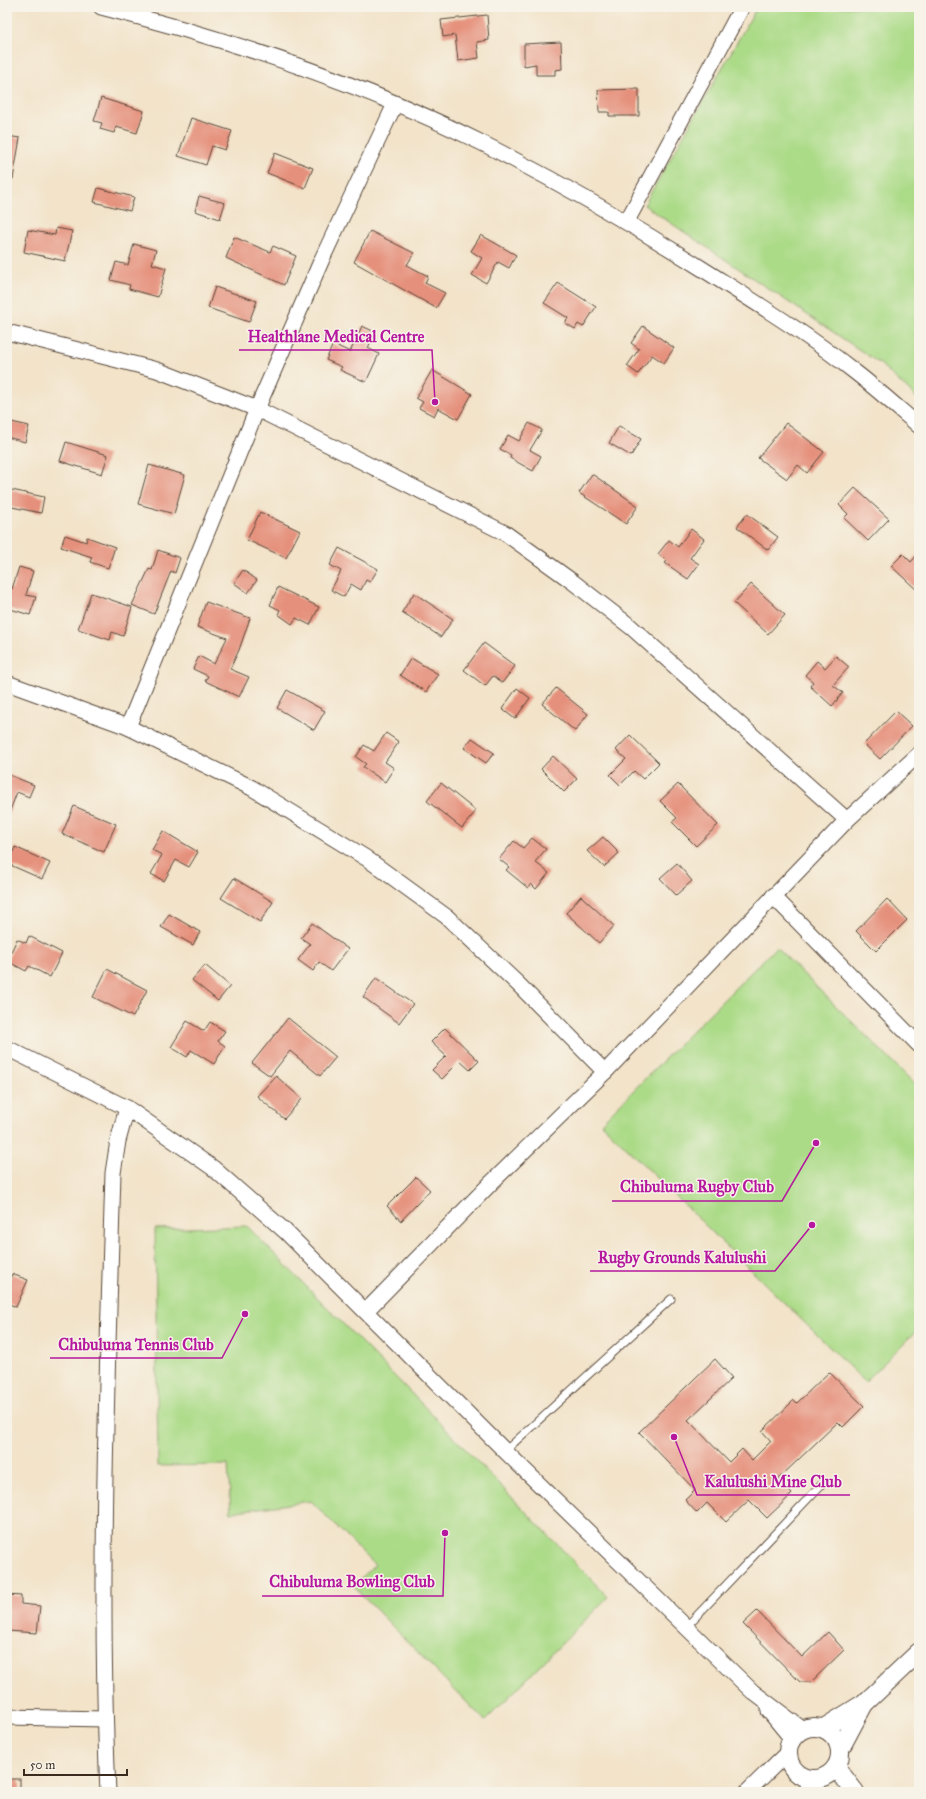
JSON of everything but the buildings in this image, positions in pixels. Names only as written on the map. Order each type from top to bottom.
[{"type":"street","points":[[101,7],[136,11],[323,75],[395,104],[481,142],[627,221],[788,323],[855,371],[919,426]]},
{"type":"street","points":[[627,221],[742,7]]},
{"type":"street","points":[[128,728],[257,409],[322,259],[395,104]]},
{"type":"street","points":[[7,332],[157,370],[257,409],[505,533],[573,582],[631,627],[847,820]]},
{"type":"street","points":[[7,683],[128,728],[252,788],[366,858],[441,912],[518,984],[605,1072]]},
{"type":"street","points":[[366,1311],[492,1182],[605,1072],[847,820],[919,754]]},
{"type":"street","points":[[773,896],[919,1045]]},
{"type":"street","points":[[7,1048],[128,1108],[213,1168],[285,1231],[505,1451],[754,1692],[794,1740]]},
{"type":"street","points":[[108,1792],[105,1720],[107,1384],[113,1173],[118,1141],[128,1108]]},
{"type":"street","points":[[824,1728],[866,1702],[919,1652]]},
{"type":"street","points":[[820,1779],[840,1749],[866,1702]]},
{"type":"street","points":[[7,1717],[105,1720]]},
{"type":"street","points":[[747,1792],[794,1740],[812,1726],[824,1728],[836,1739],[840,1749]]},
{"type":"street","points":[[794,1740],[790,1762],[795,1771],[803,1777],[820,1779],[855,1792]]},
{"type":"street","points":[[820,1779],[848,1792]]},
{"type":"lane","points":[[505,1451],[671,1299]]},
{"type":"lane","points":[[686,1627],[822,1484]]},
{"type":"green space","points":[[757,7],[919,7],[919,400],[879,363],[644,205]]},
{"type":"green space","points":[[776,947],[919,1088],[919,1328],[865,1382],[601,1123]]},
{"type":"green space","points":[[247,1226],[608,1597],[485,1721],[353,1586],[375,1565],[311,1501],[231,1512],[228,1465],[158,1466],[155,1229]]},
{"type":"place","name":"Healthlane Medical Centre","points":[[435,402]]},
{"type":"place","name":"Chibuluma Rugby Club","points":[[816,1143]]},
{"type":"place","name":"Rugby Grounds Kalulushi","points":[[812,1225]]},
{"type":"place","name":"Chibuluma Tennis Club","points":[[245,1314]]},
{"type":"place","name":"Kalulushi Mine Club","points":[[674,1437]]},
{"type":"place","name":"Chibuluma Bowling Club","points":[[445,1533]]}]
